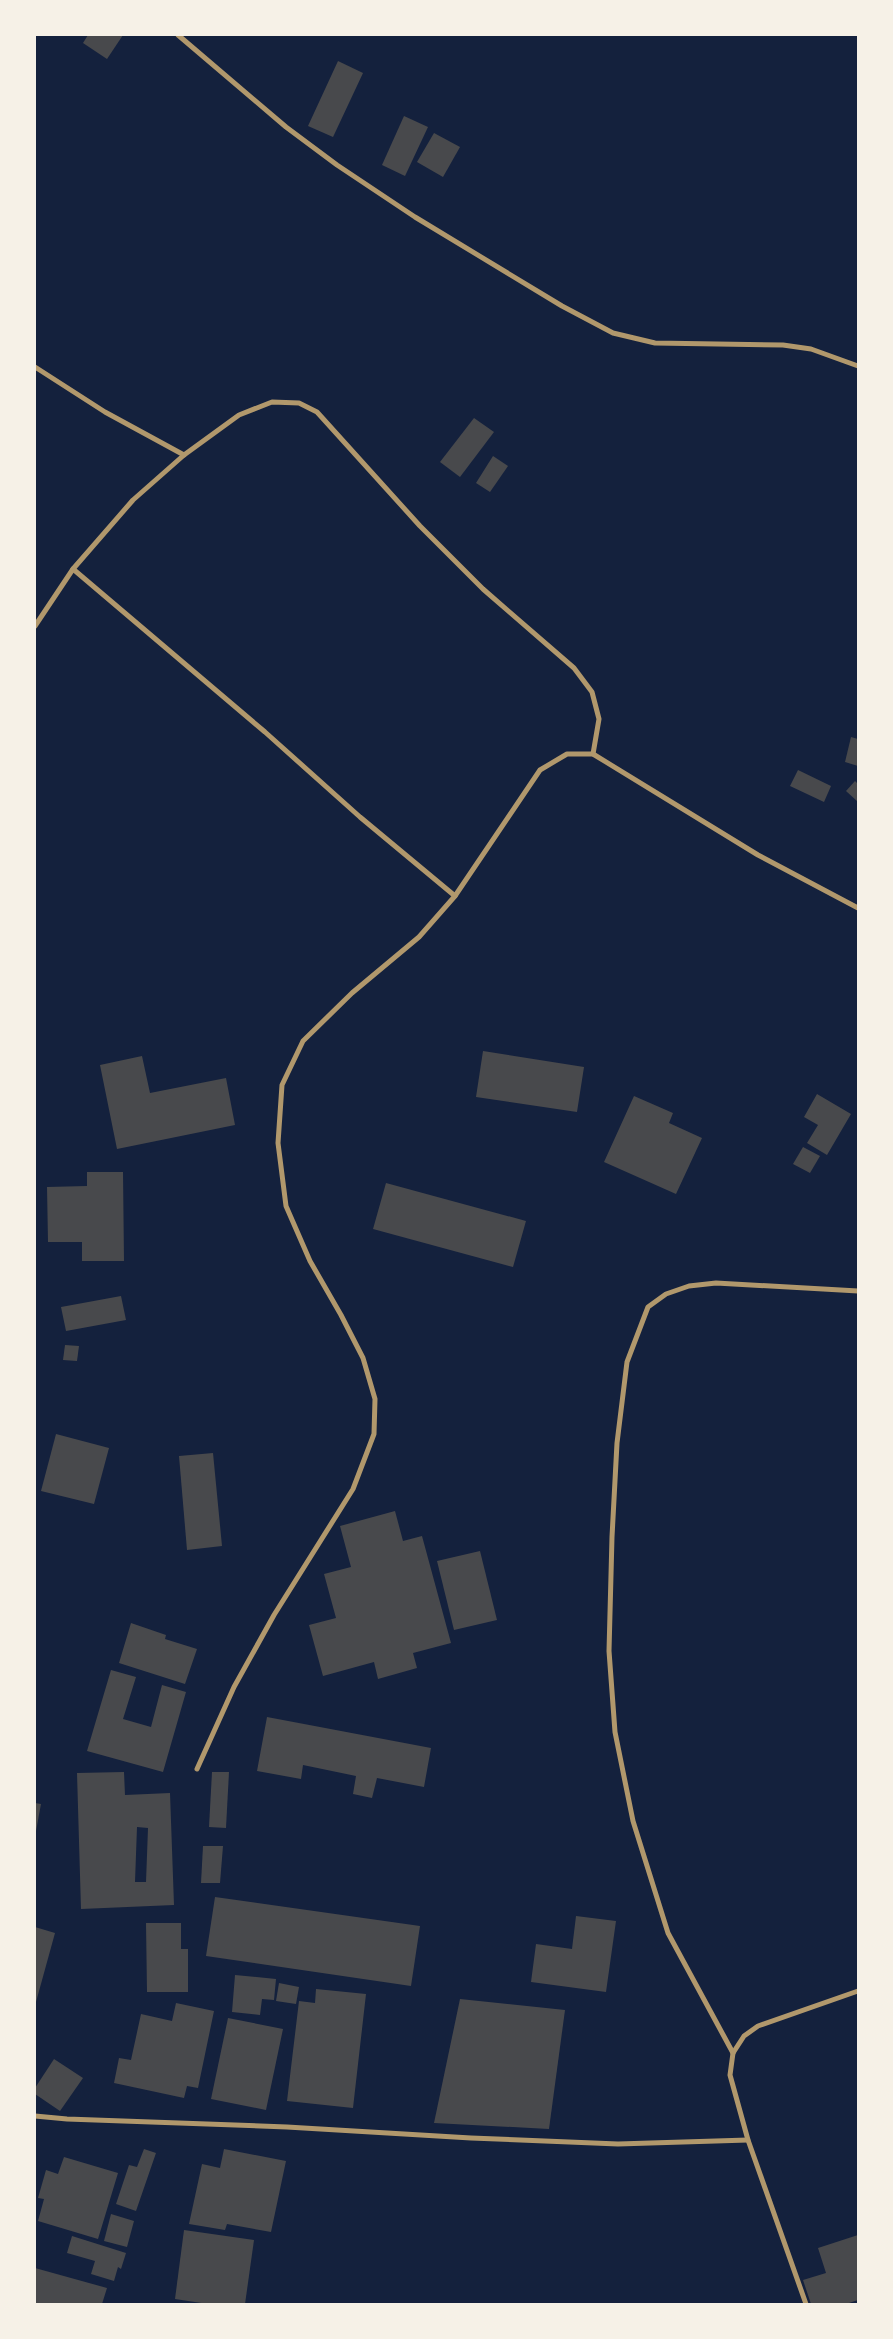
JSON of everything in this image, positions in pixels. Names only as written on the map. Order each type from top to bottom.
[{"type":"street","points":[[178,35],[286,127],[336,165],[414,217],[553,301],[613,333],[655,343],[783,345],[811,349],[858,366]]},
{"type":"street","points":[[35,367],[105,412],[184,455]]},
{"type":"street","points":[[35,626],[73,568],[133,500],[184,455],[239,415],[272,402],[299,403],[317,412],[420,526],[483,590],[574,668],[592,692],[599,719],[593,754]]},
{"type":"street","points":[[73,568],[265,732],[360,817],[456,896]]},
{"type":"street","points":[[197,1769],[234,1687],[274,1615],[353,1488],[374,1434],[374,1399],[363,1358],[341,1314],[310,1261],[286,1206],[278,1143],[282,1084],[303,1041],[352,992],[419,937],[456,896],[540,770],[567,754],[593,754],[758,855],[858,908]]},
{"type":"street","points":[[733,2053],[668,1933],[633,1821],[615,1732],[609,1651],[612,1537],[617,1443],[627,1362],[648,1307],[666,1294],[689,1286],[716,1283],[858,1291]]},
{"type":"street","points":[[806,2304],[748,2140],[730,2075],[733,2053],[744,2036],[758,2026],[858,1991]]},
{"type":"street","points":[[35,2116],[618,2144],[748,2140]]},
{"type":"building","points":[[88,35],[123,35],[107,59],[83,43]]},
{"type":"building","points":[[338,61],[363,73],[333,137],[308,126]]},
{"type":"building","points":[[404,116],[428,127],[405,176],[382,165]]},
{"type":"building","points":[[434,133],[460,147],[443,177],[417,162]]},
{"type":"building","points":[[474,418],[494,432],[460,477],[440,462]]},
{"type":"building","points":[[493,456],[508,466],[490,492],[476,483]]},
{"type":"building","points":[[851,737],[858,739],[858,766],[845,762]]},
{"type":"building","points":[[798,770],[831,786],[824,802],[790,786]]},
{"type":"building","points":[[855,781],[858,784],[858,802],[846,791]]},
{"type":"building","points":[[483,1051],[584,1067],[577,1112],[476,1097]]},
{"type":"building","points":[[142,1056],[150,1093],[226,1078],[235,1125],[117,1149],[100,1065]]},
{"type":"building","points":[[817,1094],[851,1114],[827,1155],[807,1143],[818,1125],[804,1117]]},
{"type":"building","points":[[634,1096],[673,1113],[669,1123],[702,1138],[676,1194],[604,1162]]},
{"type":"building","points":[[803,1147],[820,1156],[810,1173],[793,1164]]},
{"type":"building","points":[[87,1172],[123,1172],[124,1261],[82,1261],[82,1242],[48,1242],[47,1187],[87,1186]]},
{"type":"building","points":[[386,1183],[526,1221],[513,1267],[373,1229]]},
{"type":"building","points":[[121,1296],[126,1320],[66,1331],[61,1307]]},
{"type":"building","points":[[65,1345],[79,1346],[77,1361],[63,1360]]},
{"type":"building","points":[[56,1434],[109,1448],[94,1504],[41,1491]]},
{"type":"building","points":[[213,1453],[222,1546],[187,1550],[179,1456]]},
{"type":"building","points":[[395,1511],[403,1541],[422,1536],[451,1643],[413,1653],[417,1668],[378,1679],[374,1662],[323,1676],[309,1625],[336,1618],[324,1574],[351,1567],[340,1526]]},
{"type":"building","points":[[480,1551],[497,1620],[454,1630],[437,1561]]},
{"type":"building","points":[[131,1623],[166,1635],[165,1639],[197,1649],[185,1684],[119,1663]]},
{"type":"building","points":[[111,1670],[136,1677],[123,1719],[151,1727],[162,1685],[186,1692],[163,1772],[87,1751]]},
{"type":"building","points":[[267,1717],[431,1748],[424,1787],[377,1778],[372,1798],[353,1794],[356,1776],[303,1765],[301,1779],[257,1771]]},
{"type":"building","points":[[124,1772],[125,1795],[170,1793],[174,1905],[81,1909],[77,1773]],"holes":[[[137,1827],[148,1828],[146,1882],[135,1882]]]},
{"type":"building","points":[[212,1772],[229,1772],[226,1828],[209,1827]]},
{"type":"building","points":[[35,1803],[41,1804],[36,1831],[35,1830]]},
{"type":"building","points":[[203,1846],[223,1846],[220,1883],[201,1883]]},
{"type":"building","points":[[215,1897],[420,1926],[411,1986],[206,1956]]},
{"type":"building","points":[[576,1916],[616,1921],[606,1992],[531,1982],[536,1944],[572,1949]]},
{"type":"building","points":[[146,1923],[181,1923],[181,1949],[188,1949],[188,1992],[147,1992]]},
{"type":"building","points":[[35,1927],[55,1933],[36,2002],[35,2002]]},
{"type":"building","points":[[235,1975],[276,1979],[274,2000],[262,1999],[260,2015],[232,2012]]},
{"type":"building","points":[[279,1983],[299,1987],[296,2004],[276,2001]]},
{"type":"building","points":[[316,1989],[366,1994],[353,2108],[287,2101],[299,2001],[315,2003]]},
{"type":"building","points":[[460,1999],[565,2010],[549,2129],[434,2123]]},
{"type":"building","points":[[176,2003],[214,2011],[198,2088],[187,2086],[184,2098],[114,2083],[119,2058],[131,2060],[141,2014],[172,2021]]},
{"type":"building","points":[[228,2018],[283,2029],[266,2110],[211,2099]]},
{"type":"building","points":[[54,2059],[83,2078],[60,2111],[35,2094],[35,2088]]},
{"type":"building","points":[[144,2149],[156,2153],[136,2211],[116,2204],[129,2165],[137,2167]]},
{"type":"building","points":[[224,2149],[286,2161],[271,2232],[227,2224],[225,2230],[189,2224],[202,2164],[220,2168]]},
{"type":"building","points":[[64,2157],[118,2173],[98,2239],[38,2221],[44,2199],[38,2198],[46,2170],[58,2174]]},
{"type":"building","points":[[111,2214],[134,2221],[127,2247],[104,2241]]},
{"type":"building","points":[[184,2230],[254,2240],[245,2304],[208,2304],[175,2299]]},
{"type":"building","points":[[858,2235],[858,2300],[846,2304],[811,2304],[803,2280],[826,2273],[818,2248]]},
{"type":"building","points":[[72,2236],[126,2253],[121,2269],[118,2267],[114,2281],[91,2274],[95,2261],[67,2253]]},
{"type":"building","points":[[35,2268],[107,2288],[102,2304],[35,2304]]}]
